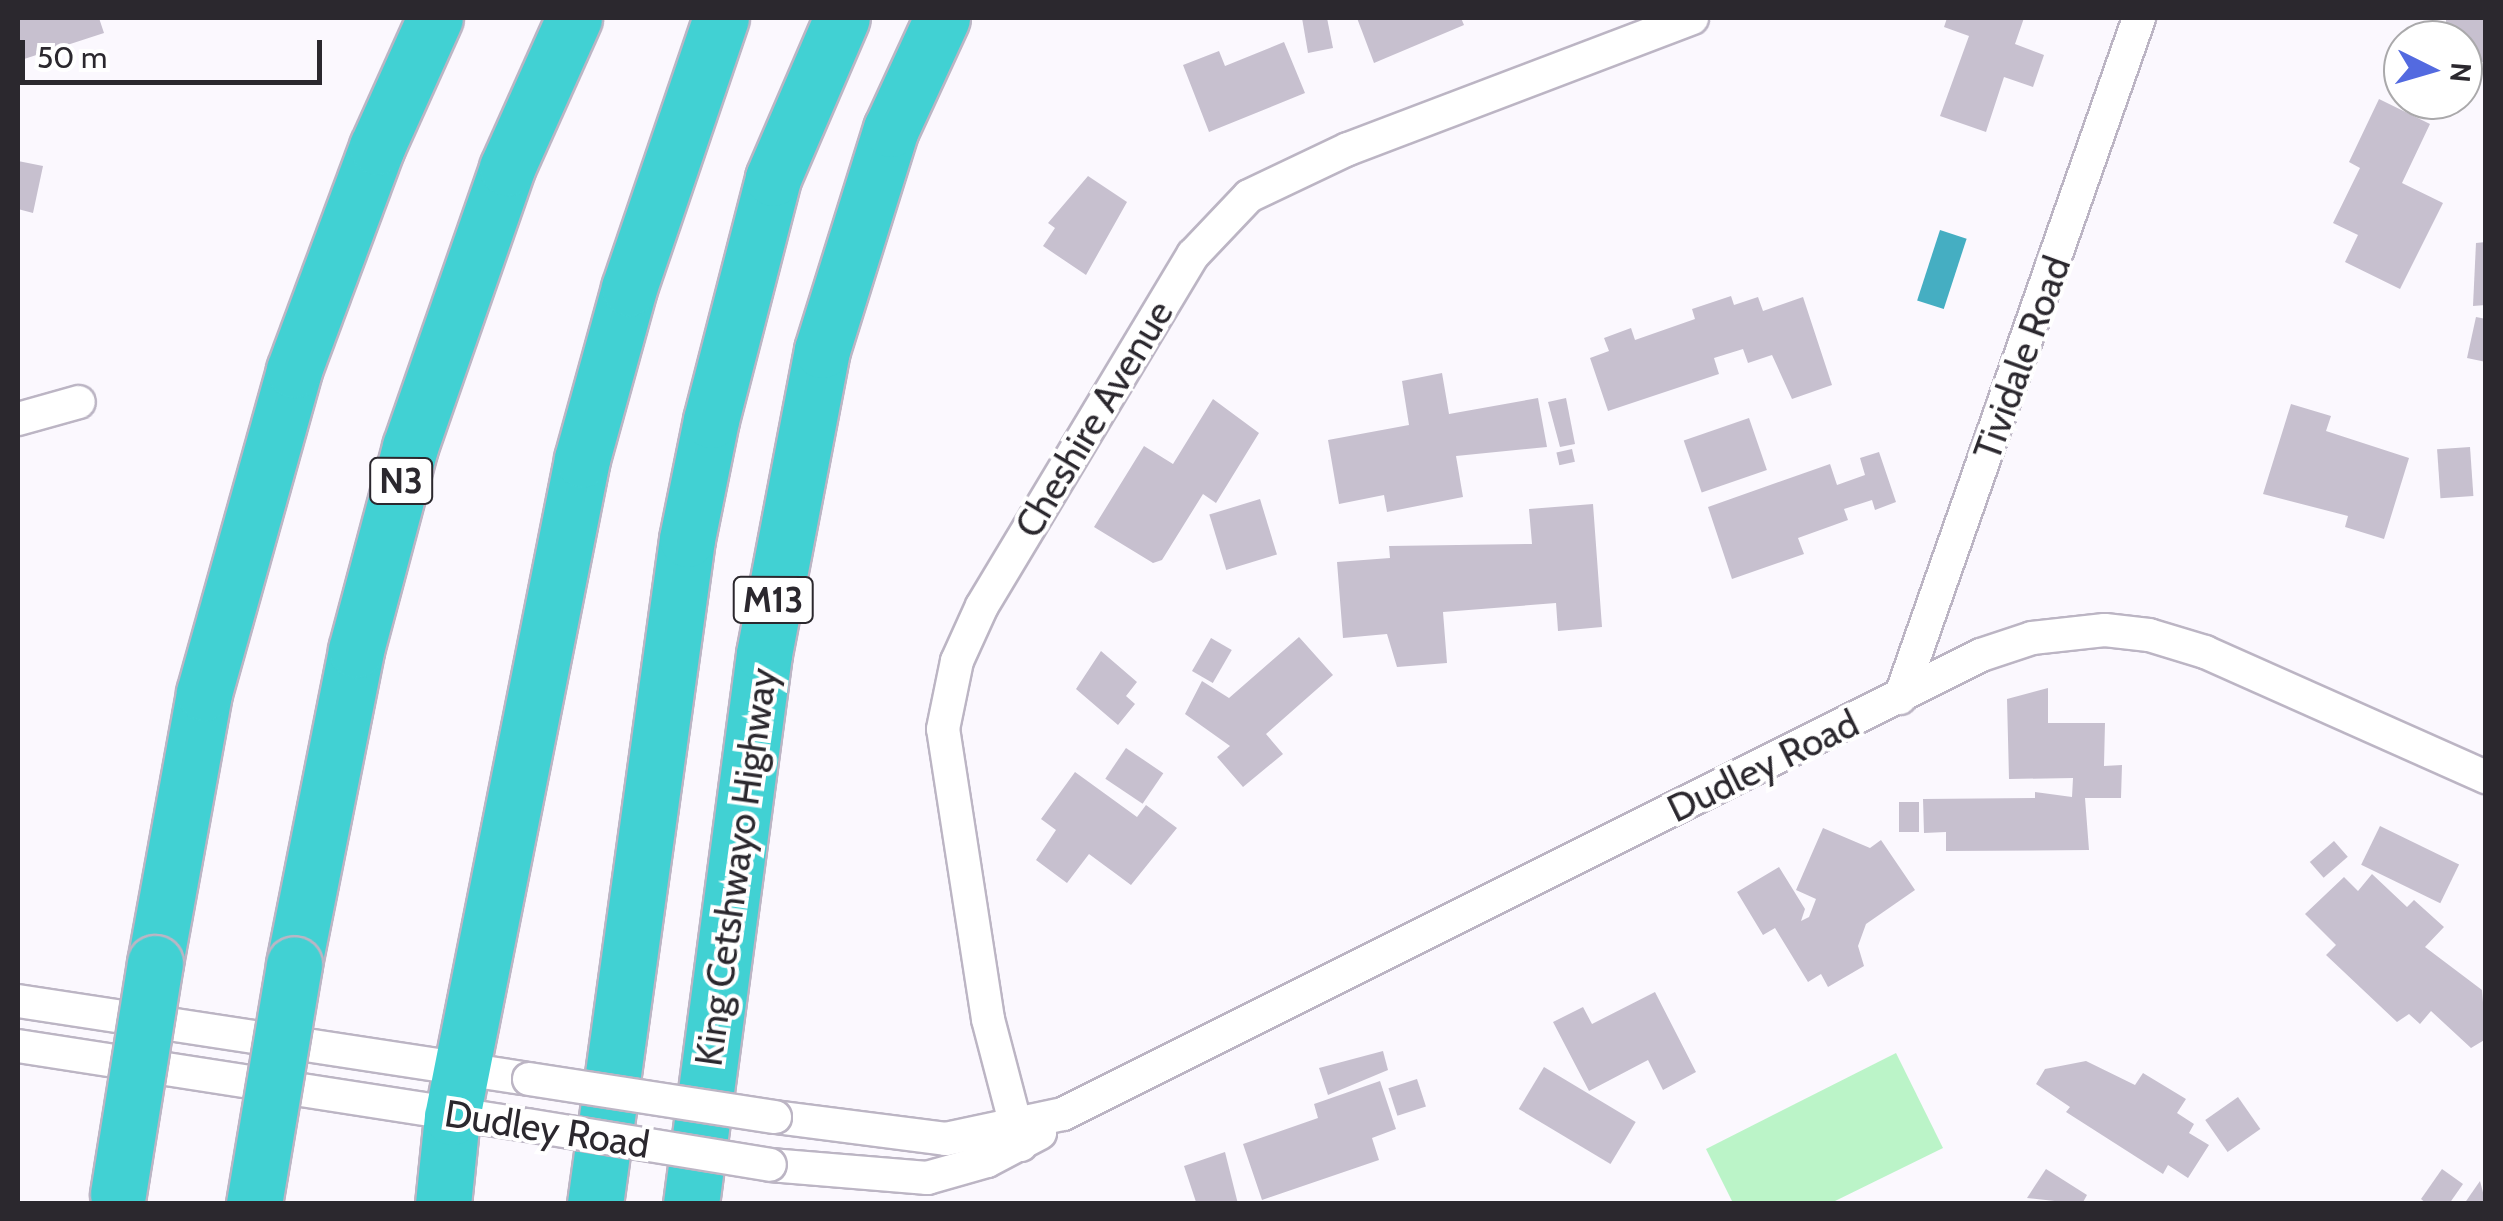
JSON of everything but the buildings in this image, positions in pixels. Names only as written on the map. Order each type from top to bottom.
[{"type":"highway","points":[[117,1199],[204,694],[294,370],[377,147],[435,18]]},
{"type":"highway","name":"N3","points":[[254,1204],[294,964],[356,650],[410,447],[507,168],[574,18]]},
{"type":"highway","points":[[443,1204],[457,1093],[582,460],[629,288],[721,18]]},
{"type":"highway","points":[[701,83],[734,18]]},
{"type":"highway","name":"M13","points":[[596,1204],[687,539],[711,420],[773,178],[842,18]]},
{"type":"highway","name":"King Cetshwayo Highway","points":[[691,1204],[764,654],[822,350],[891,129],[942,18]]},
{"type":"highway","points":[[822,350],[972,18]]},
{"type":"street","name":"Cheshire Avenue","points":[[1018,1135],[988,1019],[953,808],[946,698],[982,606],[1192,254],[1249,196],[1292,173],[1692,18]]},
{"type":"street","name":"Tividale Road","points":[[1900,698],[2140,18]]},
{"type":"street","points":[[18,419],[79,402]]},
{"type":"street","name":"Dudley Road","points":[[18,1001],[457,1093],[526,1125],[770,1165],[894,1192],[960,1172],[1018,1135],[1981,655],[2032,638],[2104,630],[2150,635],[2205,652],[2486,777]]},
{"type":"street","name":"Dudley Road","points":[[18,1046],[457,1093],[528,1079],[897,1137],[1018,1135]]},
{"type":"street","points":[[894,1192],[897,1137]]},
{"type":"green space","points":[[1896,1053],[1943,1148],[1831,1203],[1733,1203],[1706,1149]]},
{"type":"water","points":[[1940,230],[1967,239],[1944,309],[1917,300]]}]
